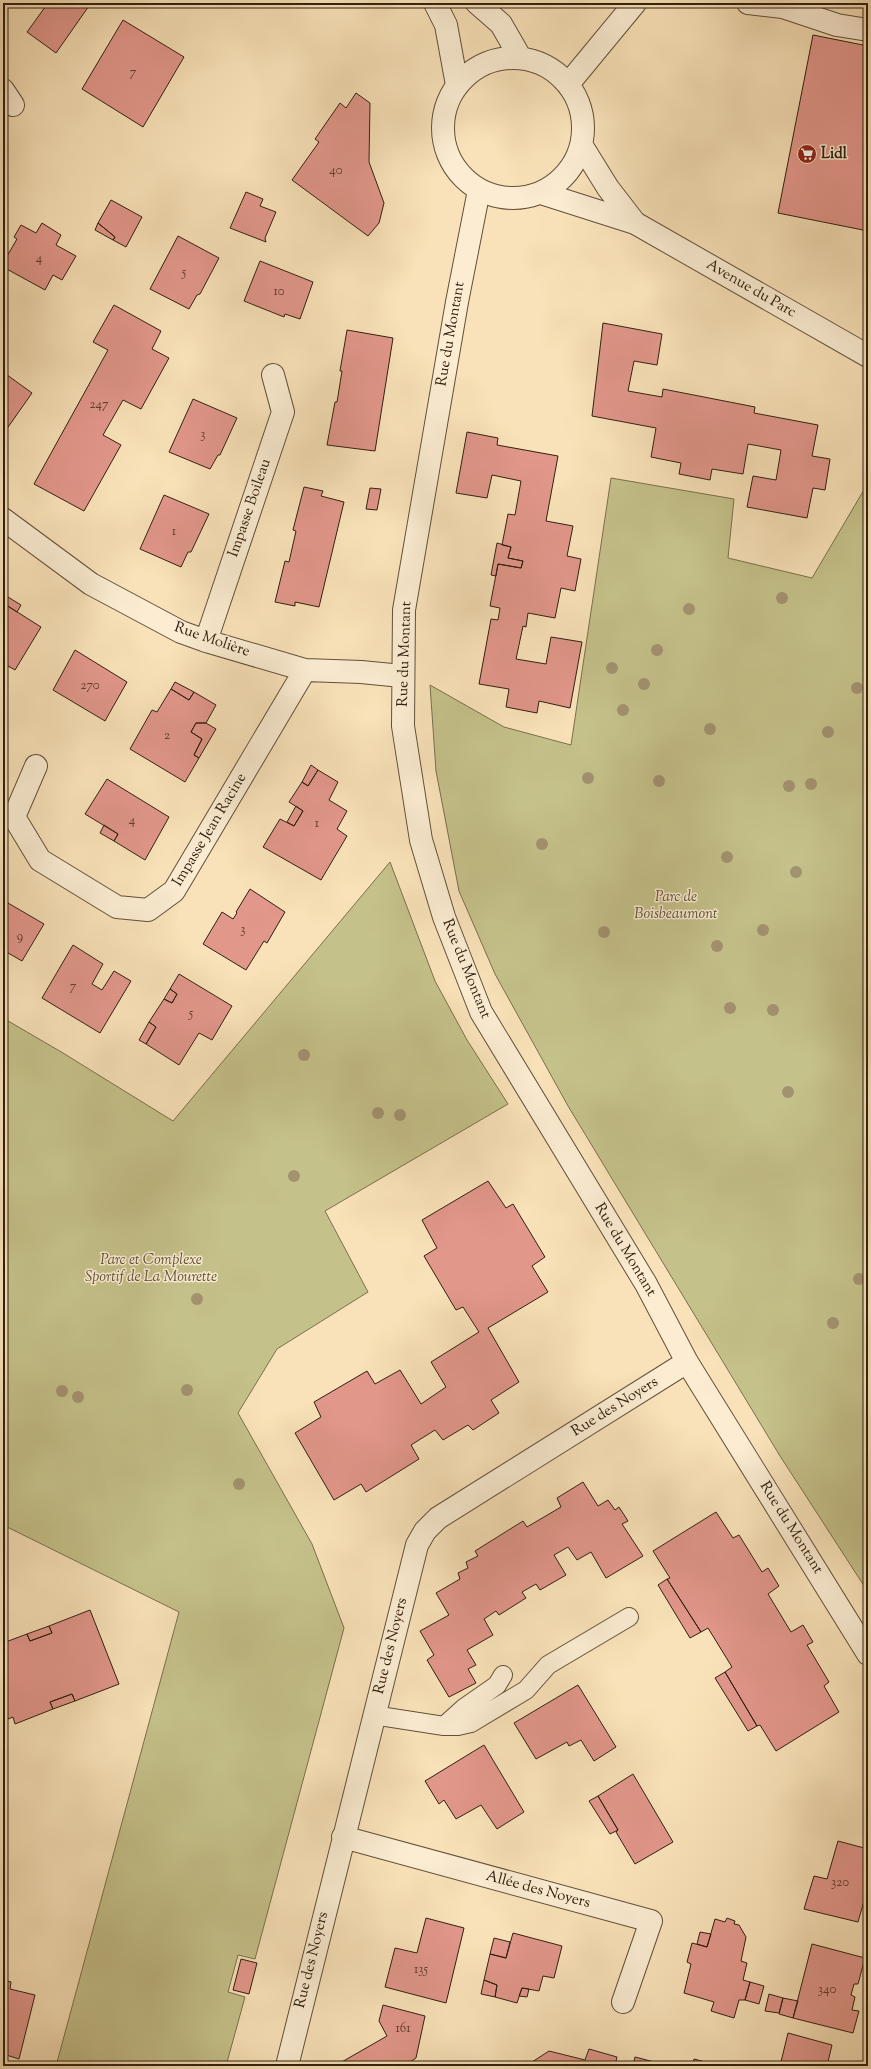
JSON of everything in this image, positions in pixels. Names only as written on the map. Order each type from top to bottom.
[{"type":"street","points":[[435,3],[446,25],[457,84]]},
{"type":"street","points":[[477,3],[501,24],[520,57]]},
{"type":"street","points":[[569,83],[635,3]]},
{"type":"street","points":[[750,3],[783,7],[838,25],[868,30]]},
{"type":"street","points":[[520,57],[539,61],[555,70],[569,83],[580,102],[584,124],[582,146],[573,165],[559,182],[541,193],[520,198],[499,197],[479,190],[463,177],[451,161],[444,142],[443,122],[447,102],[457,84],[475,68],[497,59],[520,57]]},
{"type":"street","name":"Avenue du Parc","points":[[582,146],[608,188],[635,223]]},
{"type":"street","name":"Rue du Montant","points":[[479,190],[456,302],[404,610],[402,676],[403,726],[421,840],[444,917],[480,1012],[646,1284],[687,1362],[868,1654]]},
{"type":"street","name":"Avenue du Parc","points":[[541,193],[635,223],[868,356]]},
{"type":"street","name":"Impasse Boileau","points":[[206,641],[283,412],[273,375]]},
{"type":"street","name":"Rue Molière","points":[[3,519],[91,584],[181,632],[206,641],[305,670],[361,672],[402,676]]},
{"type":"street","name":"Impasse Jean Racine","points":[[36,766],[14,817],[40,860],[117,907],[148,910],[174,891],[305,670]]},
{"type":"street","name":"Rue des Noyers","points":[[286,2066],[373,1715],[417,1545],[425,1531],[438,1518],[687,1362]]},
{"type":"street","name":"Allée des Noyers","points":[[343,1837],[651,1921],[623,2002]]},
{"type":"lane","points":[[373,1715],[444,1726],[458,1726],[471,1723],[526,1690],[548,1665],[629,1617]]},
{"type":"lane","points":[[444,1726],[464,1708],[497,1685],[503,1675]]},
{"type":"green space","name":"Parc de Boisbeaumont","points":[[611,478],[734,499],[728,558],[812,578],[868,483],[868,1592],[780,1456],[568,1106],[495,974],[459,891],[436,771],[430,685],[504,727],[571,745]]},
{"type":"green space","name":"Parc et Complexe Sportif de La Mourette","points":[[390,862],[435,981],[467,1040],[508,1104],[325,1211],[368,1292],[277,1349],[238,1413],[312,1544],[344,1628],[255,1959],[238,1955],[228,1992],[245,1997],[226,2066],[56,2066],[179,1612],[3,1525],[3,1018],[173,1121]]},
{"type":"building","points":[[48,3],[91,3],[56,53],[27,32]]},
{"type":"building","points":[[123,20],[184,57],[143,127],[82,89]]},
{"type":"building","points":[[813,35],[868,46],[868,231],[778,213]]},
{"type":"building","points":[[356,93],[370,103],[369,162],[384,203],[379,223],[368,236],[292,180],[319,142],[315,139],[340,103],[346,108]]},
{"type":"building","points":[[246,192],[263,199],[260,206],[276,212],[265,238],[266,242],[230,228]]},
{"type":"building","points":[[111,200],[142,217],[126,247],[113,240],[115,237],[98,223]]},
{"type":"building","points":[[42,223],[61,235],[56,245],[76,256],[62,280],[53,275],[45,290],[3,267],[3,263],[17,239],[14,237],[21,225],[36,233]]},
{"type":"building","points":[[98,223],[115,237],[113,240],[95,230]]},
{"type":"building","points":[[178,236],[219,258],[200,294],[197,295],[189,309],[150,289]]},
{"type":"building","points":[[260,261],[313,282],[300,319],[285,314],[284,317],[244,301]]},
{"type":"building","points":[[114,305],[161,331],[152,349],[169,358],[141,409],[123,400],[103,435],[121,445],[84,511],[34,484],[108,350],[93,342]]},
{"type":"building","points":[[603,323],[662,334],[657,365],[634,361],[628,391],[662,397],[663,389],[755,407],[754,413],[818,425],[812,456],[830,459],[825,490],[813,488],[807,518],[747,507],[753,476],[776,480],[781,450],[748,444],[743,474],[712,469],[710,480],[679,474],[681,463],[651,457],[656,428],[592,416]]},
{"type":"building","points":[[347,330],[393,338],[375,451],[327,445],[335,402],[337,402],[342,371],[340,371]]},
{"type":"building","points":[[3,372],[32,393],[6,430],[3,428]]},
{"type":"building","points":[[193,399],[237,418],[220,455],[218,455],[210,469],[169,452]]},
{"type":"building","points":[[467,432],[498,438],[497,445],[558,456],[546,521],[573,526],[567,556],[581,559],[575,591],[561,588],[555,618],[528,613],[526,627],[523,626],[516,659],[546,664],[551,637],[582,642],[570,708],[539,701],[537,713],[506,707],[509,689],[479,684],[491,619],[498,620],[500,608],[490,606],[498,564],[521,568],[523,561],[508,558],[511,547],[502,545],[508,514],[515,515],[521,481],[492,475],[487,498],[456,493]]},
{"type":"building","points":[[304,487],[323,491],[321,496],[344,502],[319,607],[295,602],[295,606],[275,602],[285,561],[289,562],[296,531],[293,530]]},
{"type":"building","points":[[370,488],[381,489],[377,510],[366,509]]},
{"type":"building","points":[[164,495],[209,514],[191,552],[188,552],[181,567],[140,549]]},
{"type":"building","points":[[497,543],[511,547],[508,558],[523,561],[521,568],[498,564],[496,576],[491,575]]},
{"type":"building","points":[[3,594],[21,605],[17,612],[3,603]]},
{"type":"building","points":[[3,603],[41,627],[15,670],[3,663]]},
{"type":"building","points":[[75,650],[127,682],[105,721],[53,690]]},
{"type":"building","points":[[175,682],[194,692],[189,700],[171,689]]},
{"type":"building","points":[[171,689],[189,700],[194,692],[216,705],[206,723],[196,723],[191,732],[202,739],[194,755],[199,758],[185,782],[130,749],[152,710],[157,712]]},
{"type":"building","points":[[196,723],[206,723],[216,729],[199,758],[194,755],[202,739],[191,732]]},
{"type":"building","points":[[311,765],[318,770],[308,786],[302,782]]},
{"type":"building","points":[[318,770],[338,782],[329,800],[347,811],[337,829],[347,836],[321,880],[263,847],[280,819],[294,826],[303,811],[289,802],[302,782],[308,786]]},
{"type":"building","points":[[107,779],[169,817],[145,860],[114,841],[118,834],[85,814]]},
{"type":"building","points":[[296,806],[303,811],[294,826],[287,822]]},
{"type":"building","points":[[104,825],[118,834],[114,841],[100,833]]},
{"type":"building","points":[[250,889],[285,912],[267,943],[264,941],[246,970],[203,944],[222,912],[233,919]]},
{"type":"building","points":[[8,903],[44,924],[22,961],[3,950],[3,904],[6,906]]},
{"type":"building","points":[[73,945],[103,964],[92,984],[102,990],[114,971],[131,981],[100,1033],[42,998]]},
{"type":"building","points":[[179,974],[232,1006],[212,1040],[199,1033],[179,1065],[146,1044],[156,1027],[149,1022],[164,999],[172,1003],[177,994],[170,989]]},
{"type":"building","points":[[170,989],[177,994],[172,1003],[164,999]]},
{"type":"building","points":[[149,1022],[156,1027],[146,1044],[139,1040]]},
{"type":"building","points":[[488,1181],[506,1208],[513,1204],[545,1257],[532,1266],[548,1292],[488,1328],[519,1382],[491,1400],[499,1413],[473,1430],[468,1425],[443,1440],[435,1430],[411,1445],[419,1459],[366,1492],[361,1484],[334,1500],[295,1433],[321,1417],[314,1402],[367,1371],[375,1384],[400,1370],[421,1404],[446,1387],[431,1362],[479,1332],[463,1307],[456,1310],[424,1256],[437,1248],[422,1220]]},
{"type":"building","points":[[583,1482],[598,1506],[608,1500],[615,1510],[619,1507],[628,1521],[622,1524],[643,1556],[606,1578],[591,1552],[577,1560],[568,1547],[554,1555],[566,1575],[540,1590],[536,1584],[522,1592],[526,1598],[499,1615],[496,1611],[484,1619],[493,1635],[467,1650],[476,1665],[468,1669],[476,1683],[449,1697],[427,1660],[434,1655],[420,1631],[449,1615],[436,1593],[460,1579],[458,1573],[468,1568],[466,1562],[478,1556],[475,1551],[523,1521],[527,1527],[561,1507],[557,1498]]},
{"type":"building","points":[[716,1512],[733,1538],[739,1535],[762,1572],[768,1568],[779,1586],[768,1594],[791,1632],[803,1625],[813,1642],[807,1645],[829,1682],[824,1686],[839,1712],[776,1751],[760,1725],[757,1726],[725,1672],[732,1667],[708,1628],[701,1632],[667,1579],[670,1578],[653,1551]]},
{"type":"building","points":[[667,1579],[701,1632],[690,1638],[658,1585]]},
{"type":"building","points":[[90,1610],[119,1684],[75,1701],[72,1694],[50,1702],[53,1709],[15,1724],[13,1717],[3,1721],[3,1643],[27,1634],[30,1641],[52,1633],[49,1626]]},
{"type":"building","points":[[49,1626],[52,1633],[30,1641],[27,1634]]},
{"type":"building","points":[[725,1672],[757,1726],[748,1731],[715,1678]]},
{"type":"building","points":[[578,1685],[616,1747],[594,1761],[581,1740],[569,1746],[567,1742],[536,1759],[514,1723]]},
{"type":"building","points":[[72,1694],[75,1701],[53,1709],[50,1702]]},
{"type":"building","points":[[484,1745],[524,1812],[497,1829],[481,1805],[456,1819],[444,1800],[439,1804],[425,1781]]},
{"type":"building","points":[[633,1774],[673,1842],[635,1864],[616,1832],[618,1830],[598,1796]]},
{"type":"building","points":[[598,1796],[618,1830],[610,1834],[589,1801]]},
{"type":"building","points":[[838,1841],[868,1849],[868,1887],[858,1922],[804,1909],[814,1876],[827,1879]]},
{"type":"building","points":[[426,1918],[464,1928],[446,2003],[385,1987],[395,1948],[417,1953]]},
{"type":"building","points":[[727,1918],[735,1921],[734,1924],[739,1925],[746,1937],[741,1961],[747,1963],[743,1980],[750,1982],[745,2000],[739,2000],[734,2018],[711,2011],[714,2002],[684,1993],[691,1964],[687,1962],[692,1943],[707,1947],[715,1919],[725,1922]]},
{"type":"building","points":[[700,1932],[711,1934],[707,1947],[697,1944]]},
{"type":"building","points":[[513,1933],[562,1946],[554,1978],[543,1976],[539,1991],[522,1988],[517,2003],[495,1997],[497,1985],[484,1980],[490,1954],[506,1958]]},
{"type":"building","points":[[494,1938],[510,1942],[506,1958],[490,1954]]},
{"type":"building","points":[[812,1944],[865,1958],[858,1984],[854,1984],[851,1995],[855,1997],[852,2010],[859,2011],[853,2033],[793,2018]]},
{"type":"building","points":[[241,1959],[257,1963],[249,1994],[233,1990]]},
{"type":"building","points":[[3,1980],[11,1982],[10,1989],[35,1995],[19,2059],[3,2054]]},
{"type":"building","points":[[484,1980],[497,1985],[495,1997],[481,1994]]},
{"type":"building","points":[[750,1982],[764,1986],[759,2004],[745,2000]]},
{"type":"building","points":[[522,1988],[529,1989],[527,1997],[519,1996]]},
{"type":"building","points":[[769,1994],[783,1998],[779,2013],[765,2011]]},
{"type":"building","points":[[783,1998],[798,2001],[793,2018],[779,2014]]},
{"type":"building","points":[[383,2005],[425,2016],[416,2058],[404,2066],[340,2066],[340,2063],[387,2036],[379,2021]]},
{"type":"building","points":[[788,2033],[832,2045],[827,2066],[780,2066]]},
{"type":"building","points":[[589,2049],[617,2057],[615,2066],[531,2066],[532,2062],[549,2051],[585,2060]]},
{"type":"building","points":[[635,2057],[662,2064],[670,2066],[633,2066]]},
{"type":"building","points":[[694,2059],[717,2065],[692,2066]]},
{"type":"place","name":"Lidl","points":[[807,154]]}]
